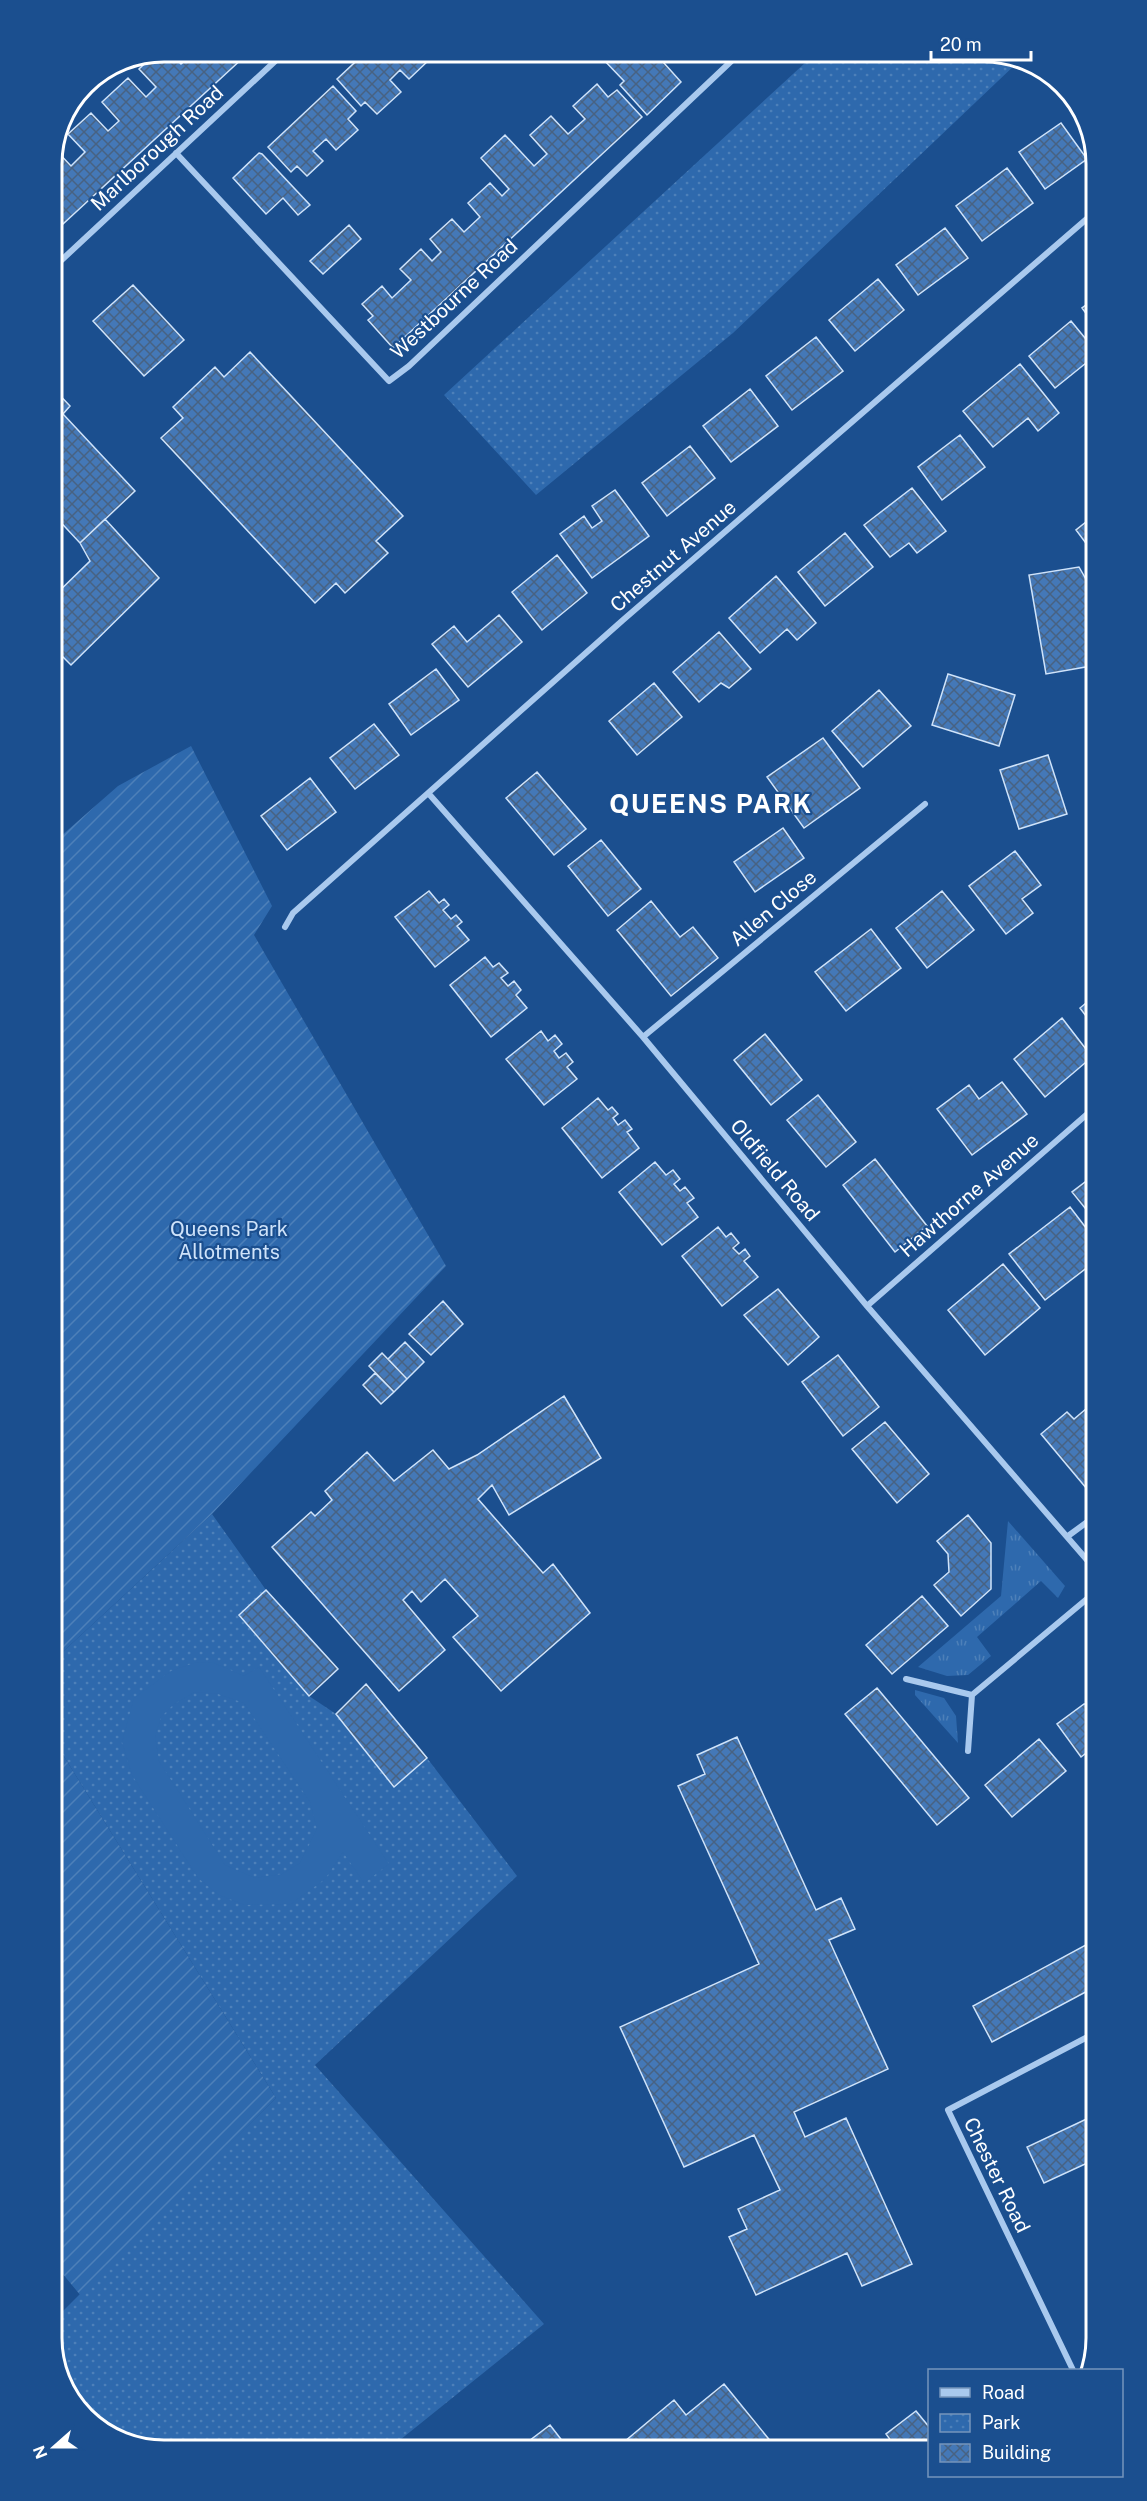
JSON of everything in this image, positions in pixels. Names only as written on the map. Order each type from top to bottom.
[{"type":"street","name":"Marlborough Road","points":[[62,259],[274,62]]},
{"type":"street","name":"Westbourne Road","points":[[176,153],[389,381],[409,366],[730,62]]},
{"type":"street","name":"Chestnut Avenue","points":[[285,927],[293,913],[623,620],[1086,219]]},
{"type":"street","name":"Oldfield Road","points":[[429,794],[643,1037],[867,1306],[1086,1558]]},
{"type":"street","name":"Allen Close","points":[[643,1037],[925,804]]},
{"type":"street","name":"Hawthorne Avenue","points":[[867,1306],[1086,1116]]},
{"type":"street","points":[[1068,1536],[1086,1523]]},
{"type":"street","points":[[968,1751],[972,1695],[1086,1600]]},
{"type":"street","points":[[906,1679],[972,1695]]},
{"type":"street","name":"Chester Road","points":[[1073,2369],[948,2110],[1086,2038]]},
{"type":"green space","points":[[806,62],[990,62],[1013,66],[733,333],[536,495],[444,395]]},
{"type":"green space","name":"Queens Park Allotments","points":[[191,746],[272,906],[254,935],[446,1266],[212,1514],[62,1653],[62,835],[118,786]]},
{"type":"green space","points":[[212,1514],[266,1590],[239,1616],[309,1696],[336,1714],[394,1786],[427,1758],[517,1876],[315,2065],[544,2324],[401,2439],[144,2438],[113,2426],[102,2418],[87,2405],[72,2382],[62,2350],[62,2312],[276,2098],[62,1753],[62,1653]]},
{"type":"green space","points":[[1008,1521],[1065,1586],[1058,1598],[1041,1581],[977,1637],[991,1656],[968,1675],[947,1676],[918,1667],[1001,1596]]},
{"type":"green space","points":[[212,1662],[244,1676],[259,1667],[389,1864],[364,1883],[343,1852],[325,1879],[291,1904],[245,1905],[219,1895],[198,1878],[132,1775],[122,1742],[134,1698],[171,1671],[194,1663]],"holes":[[[195,1692],[218,1694],[244,1703],[310,1802],[317,1829],[300,1863],[282,1874],[255,1878],[225,1865],[159,1761],[155,1736],[161,1717],[174,1704]]]},
{"type":"green space","points":[[915,1690],[944,1698],[956,1716],[958,1743],[915,1695]]},
{"type":"green space","points":[[62,1753],[276,2098],[81,2296],[62,2273]]},
{"type":"building","points":[[238,62],[62,225],[62,157],[71,166],[85,152],[68,134],[91,113],[108,131],[119,121],[102,102],[128,78],[146,97],[156,87],[139,69],[145,63]]},
{"type":"building","points":[[355,62],[427,62],[409,79],[400,70],[390,80],[401,92],[377,114],[365,102],[361,106],[337,79]]},
{"type":"building","points":[[606,62],[663,62],[681,82],[647,115],[620,85],[624,81]]},
{"type":"building","points":[[597,84],[608,97],[617,90],[642,117],[393,348],[368,320],[373,316],[362,304],[382,286],[392,298],[411,280],[400,269],[421,249],[432,261],[441,252],[430,239],[452,219],[464,232],[480,217],[468,203],[490,183],[502,196],[509,189],[481,158],[505,135],[534,166],[547,154],[530,135],[551,116],[568,134],[585,119],[573,106]]},
{"type":"building","points":[[333,86],[356,111],[348,119],[358,130],[336,150],[326,139],[313,151],[323,161],[307,176],[297,166],[291,172],[268,147]]},
{"type":"building","points":[[1061,123],[1086,160],[1045,189],[1019,152]]},
{"type":"building","points":[[259,153],[310,205],[298,215],[283,198],[266,214],[233,178]]},
{"type":"building","points":[[1007,168],[1033,203],[982,241],[956,206]]},
{"type":"building","points":[[349,225],[361,239],[323,274],[310,261]]},
{"type":"building","points":[[945,228],[968,258],[918,295],[896,265]]},
{"type":"building","points":[[878,279],[904,310],[855,351],[829,320]]},
{"type":"building","points":[[133,285],[184,340],[144,376],[93,321]]},
{"type":"building","points":[[1071,321],[1086,339],[1086,363],[1055,388],[1029,356]]},
{"type":"building","points":[[816,337],[843,371],[792,410],[766,376]]},
{"type":"building","points":[[250,352],[403,516],[376,541],[388,553],[345,593],[336,583],[315,603],[161,438],[183,418],[173,407],[215,367],[224,377]]},
{"type":"building","points":[[1020,364],[1059,413],[1038,431],[1028,418],[993,447],[963,411]]},
{"type":"building","points":[[750,389],[778,426],[731,462],[703,426]]},
{"type":"building","points":[[62,398],[70,406],[63,414],[135,491],[80,543],[62,524]]},
{"type":"building","points":[[960,435],[985,467],[942,500],[918,467]]},
{"type":"building","points":[[690,446],[715,478],[667,516],[642,483]]},
{"type":"building","points":[[912,488],[946,531],[917,553],[909,543],[890,557],[864,525]]},
{"type":"building","points":[[615,490],[649,536],[592,578],[560,534],[584,516],[592,528],[602,521],[592,506]]},
{"type":"building","points":[[105,519],[159,578],[71,665],[62,656],[62,588],[90,561],[80,543]]},
{"type":"building","points":[[1086,522],[1086,543],[1076,530]]},
{"type":"building","points":[[845,533],[873,567],[825,606],[798,572]]},
{"type":"building","points":[[557,555],[587,593],[542,630],[512,592]]},
{"type":"building","points":[[1079,567],[1086,579],[1086,667],[1046,674],[1029,575]]},
{"type":"building","points":[[776,576],[816,623],[797,640],[787,629],[760,653],[729,618]]},
{"type":"building","points":[[499,615],[522,642],[468,687],[432,644],[454,626],[467,642]]},
{"type":"building","points":[[719,632],[751,669],[729,688],[721,683],[699,702],[673,672]]},
{"type":"building","points":[[436,669],[459,700],[411,735],[389,704]]},
{"type":"building","points":[[948,674],[1015,695],[999,746],[932,725]]},
{"type":"building","points":[[654,683],[682,717],[637,755],[609,721]]},
{"type":"building","points":[[879,690],[911,726],[863,767],[832,731]]},
{"type":"building","points":[[374,724],[399,755],[355,789],[330,758]]},
{"type":"building","points":[[823,738],[860,788],[804,828],[767,777]]},
{"type":"building","points":[[1048,755],[1067,814],[1019,829],[1000,770]]},
{"type":"building","points":[[537,772],[586,829],[554,855],[506,798]]},
{"type":"building","points":[[310,778],[336,812],[287,850],[261,816]]},
{"type":"building","points":[[783,828],[804,858],[755,892],[734,862]]},
{"type":"building","points":[[601,840],[641,889],[608,916],[568,866]]},
{"type":"building","points":[[1015,851],[1041,885],[1022,899],[1033,913],[1006,934],[969,886]]},
{"type":"building","points":[[429,891],[439,903],[444,899],[449,905],[443,910],[451,919],[456,915],[462,922],[457,926],[469,940],[435,967],[395,917]]},
{"type":"building","points":[[942,891],[974,930],[927,968],[896,928]]},
{"type":"building","points":[[651,901],[680,937],[693,927],[718,958],[671,996],[617,930]]},
{"type":"building","points":[[871,929],[901,968],[846,1011],[815,972]]},
{"type":"building","points":[[485,957],[493,967],[499,963],[508,973],[501,978],[508,986],[514,981],[521,990],[516,995],[527,1008],[491,1037],[450,985]]},
{"type":"building","points":[[1086,1003],[1086,1016],[1080,1008]]},
{"type":"building","points":[[1062,1018],[1086,1049],[1086,1062],[1045,1097],[1014,1059]]},
{"type":"building","points":[[541,1031],[548,1041],[555,1035],[562,1044],[554,1051],[559,1058],[566,1053],[573,1062],[567,1067],[577,1079],[544,1105],[506,1059]]},
{"type":"building","points":[[765,1034],[802,1080],[771,1105],[734,1060]]},
{"type":"building","points":[[1002,1082],[1027,1114],[972,1155],[937,1109],[969,1085],[979,1099]]},
{"type":"building","points":[[818,1095],[856,1142],[826,1167],[787,1120]]},
{"type":"building","points":[[598,1098],[608,1110],[612,1107],[618,1114],[613,1118],[618,1125],[625,1120],[632,1129],[627,1132],[639,1148],[602,1178],[562,1128]]},
{"type":"building","points":[[875,1159],[927,1226],[895,1252],[843,1185]]},
{"type":"building","points":[[655,1162],[666,1175],[673,1170],[680,1179],[674,1184],[680,1191],[685,1187],[694,1198],[687,1203],[698,1217],[662,1245],[619,1192]]},
{"type":"building","points":[[1086,1181],[1086,1209],[1072,1192]]},
{"type":"building","points":[[1070,1207],[1086,1228],[1086,1268],[1045,1300],[1009,1254]]},
{"type":"building","points":[[718,1227],[726,1237],[731,1233],[739,1243],[733,1248],[739,1254],[745,1249],[750,1256],[744,1261],[758,1277],[722,1306],[682,1256]]},
{"type":"building","points":[[1003,1264],[1040,1308],[985,1355],[948,1310]]},
{"type":"building","points":[[778,1289],[819,1337],[788,1365],[744,1315]]},
{"type":"building","points":[[443,1301],[463,1324],[431,1355],[409,1334]]},
{"type":"building","points":[[405,1342],[424,1362],[407,1379],[388,1359]]},
{"type":"building","points":[[382,1353],[407,1379],[394,1392],[369,1366]]},
{"type":"building","points":[[838,1355],[879,1407],[843,1436],[802,1382]]},
{"type":"building","points":[[375,1373],[394,1392],[381,1404],[363,1385]]},
{"type":"building","points":[[564,1396],[601,1458],[509,1515],[492,1485],[478,1499],[543,1573],[553,1564],[590,1613],[501,1691],[453,1637],[478,1616],[445,1579],[421,1602],[412,1591],[403,1600],[445,1650],[399,1691],[272,1547],[311,1512],[315,1516],[332,1500],[325,1491],[367,1452],[394,1481],[433,1450],[449,1469],[477,1455]]},
{"type":"building","points":[[1086,1409],[1086,1488],[1041,1434],[1067,1412],[1074,1419]]},
{"type":"building","points":[[885,1422],[929,1474],[897,1503],[852,1449]]},
{"type":"building","points":[[968,1515],[991,1543],[991,1589],[961,1616],[934,1585],[949,1572],[948,1554],[937,1541]]},
{"type":"building","points":[[266,1590],[338,1669],[309,1696],[239,1615]]},
{"type":"building","points":[[922,1596],[948,1626],[892,1674],[866,1645]]},
{"type":"building","points":[[366,1684],[427,1758],[394,1787],[336,1714]]},
{"type":"building","points":[[877,1688],[969,1798],[937,1825],[845,1714]]},
{"type":"building","points":[[1086,1704],[1086,1753],[1081,1757],[1057,1724]]},
{"type":"building","points":[[737,1737],[816,1910],[841,1898],[855,1929],[829,1940],[888,2069],[794,2112],[805,2137],[846,2118],[912,2264],[862,2286],[847,2253],[756,2295],[729,2237],[747,2229],[738,2209],[780,2190],[754,2135],[684,2167],[620,2027],[759,1964],[678,1786],[705,1774],[697,1755]]},
{"type":"building","points":[[1039,1739],[1066,1771],[1012,1817],[985,1785]]},
{"type":"building","points":[[1086,1945],[1086,1992],[992,2042],[973,2006]]},
{"type":"building","points":[[1086,2119],[1086,2164],[1044,2183],[1027,2147]]},
{"type":"building","points":[[724,2384],[769,2440],[627,2440],[674,2400],[686,2415]]},
{"type":"building","points":[[916,2411],[928,2426],[928,2440],[890,2440],[886,2434]]},
{"type":"building","points":[[550,2425],[561,2439],[531,2439]]},
{"type":"district","name":"QUEENS PARK","points":[[711,803]]}]
